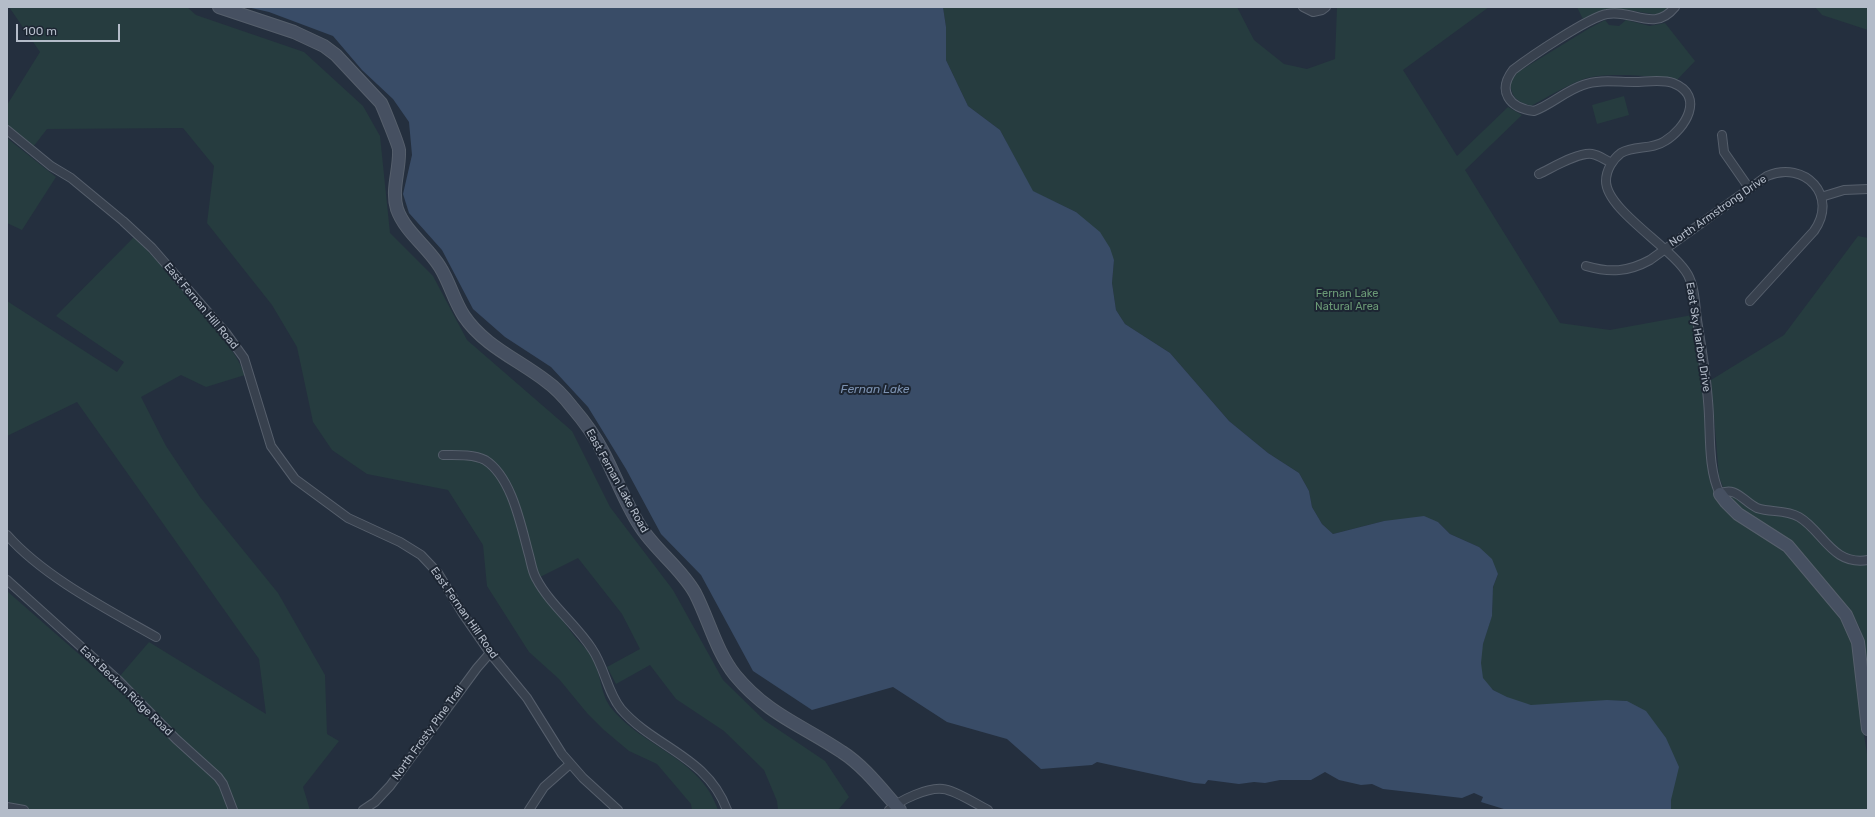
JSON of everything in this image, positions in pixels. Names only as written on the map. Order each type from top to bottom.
[{"type":"street","name":"East Fernan Lake Road","points":[[219,7],[294,32],[324,46],[336,55],[381,103],[385,109],[389,124],[399,148],[394,190],[396,205],[400,216],[440,267],[457,304],[466,319],[476,332],[490,344],[548,382],[571,405],[584,422],[603,451],[624,498],[640,526],[693,590],[718,648],[728,665],[744,686],[775,712],[849,756],[895,808]]},
{"type":"street","points":[[1302,7],[1313,12],[1322,10],[1326,7]]},
{"type":"street","points":[[1539,174],[1573,158],[1586,154],[1598,156],[1612,163],[1621,153],[1627,150],[1650,147],[1665,141],[1683,126],[1690,112],[1689,99],[1681,87],[1668,82],[1592,82],[1573,89],[1534,111],[1522,109],[1512,104],[1507,94],[1506,82],[1513,70],[1600,16],[1618,13],[1645,19],[1659,19],[1665,17],[1675,7]]},
{"type":"street","name":"East Fernan Hill Road","points":[[7,130],[51,166],[71,178],[123,221],[152,248],[226,333],[244,358],[271,446],[295,479],[348,518],[400,542],[421,555],[438,573],[490,654],[527,698],[554,742],[570,764],[618,810]]},
{"type":"street","points":[[1722,135],[1724,152],[1749,188]]},
{"type":"street","name":"East Sky Harbor Drive","points":[[1612,163],[1607,172],[1606,181],[1607,188],[1614,202],[1664,248],[1683,268],[1692,286],[1708,392],[1712,466],[1714,479],[1720,494]]},
{"type":"street","name":"North Armstrong Drive","points":[[1586,266],[1606,271],[1627,269],[1650,260],[1664,248],[1766,176],[1780,171],[1790,171],[1801,174],[1811,181],[1821,197]]},
{"type":"street","points":[[1750,301],[1817,226],[1822,213],[1821,197],[1844,190],[1868,189]]},
{"type":"street","points":[[443,455],[484,460],[494,468],[502,478],[518,514],[535,576],[550,598],[593,650],[605,674],[615,701],[630,717],[650,734],[680,753],[700,770],[718,790],[727,810]]},
{"type":"street","points":[[1868,560],[1855,561],[1839,554],[1825,543],[1804,520],[1794,514],[1757,508],[1730,491],[1720,494],[1729,506],[1738,514],[1788,546],[1846,614],[1858,642],[1868,729]]},
{"type":"street","points":[[7,535],[15,544],[56,577],[156,637]]},
{"type":"street","name":"East Beckon Ridge Road","points":[[7,580],[119,681],[176,739],[218,777],[229,796],[233,810]]},
{"type":"street","name":"North Frosty Pine Trail","points":[[363,810],[375,802],[390,786],[477,668],[490,654]]},
{"type":"street","points":[[529,810],[544,787],[570,764]]},
{"type":"street","points":[[895,808],[914,796],[935,789],[944,789],[988,810]]},
{"type":"street","points":[[7,807],[24,810]]},
{"type":"green space","points":[[9,7],[187,7],[196,15],[304,52],[363,106],[380,136],[390,233],[433,276],[467,340],[572,431],[610,507],[673,590],[723,680],[764,720],[825,761],[849,797],[838,810],[778,810],[777,801],[764,770],[724,731],[676,699],[650,665],[616,684],[607,667],[640,649],[622,614],[578,558],[532,581],[575,637],[588,651],[596,667],[603,692],[612,709],[639,734],[686,766],[699,778],[710,793],[718,810],[692,810],[691,804],[657,764],[629,751],[604,730],[587,713],[559,679],[529,652],[487,586],[483,545],[448,490],[367,474],[332,450],[313,422],[297,347],[272,305],[207,223],[214,166],[183,128],[47,129],[33,147],[7,126],[7,105],[40,52]]},
{"type":"green space","name":"Fernan Lake Natural Area","points":[[943,7],[1237,7],[1254,40],[1284,64],[1307,69],[1335,59],[1337,7],[1489,7],[1403,70],[1457,156],[1508,107],[1522,115],[1465,170],[1560,323],[1610,330],[1692,315],[1704,397],[1707,460],[1710,481],[1715,495],[1786,551],[1839,615],[1855,644],[1856,684],[1868,760],[1868,810],[1671,810],[1671,800],[1627,701],[1603,701],[1543,706],[1532,705],[1512,700],[1491,688],[1482,678],[1480,671],[1480,656],[1492,615],[1493,588],[1498,574],[1479,547],[1450,534],[1438,522],[1384,521],[1333,534],[1322,524],[1312,507],[1309,491],[1299,473],[1268,453],[1229,421],[1170,353],[1125,324],[1116,310],[1112,283],[1114,260],[1076,212],[1032,191],[1000,130],[968,106],[946,60],[946,27]]},
{"type":"green space","points":[[1577,7],[1669,7],[1659,15],[1621,9],[1603,10],[1583,19]]},
{"type":"green space","points":[[1815,7],[1868,7],[1868,30],[1822,15]]},
{"type":"green space","points":[[1605,20],[1609,25],[1619,26],[1626,20],[1650,26],[1665,23],[1695,61],[1676,81],[1656,77],[1630,75],[1592,77],[1563,88],[1531,106],[1516,98],[1512,92],[1510,82],[1518,72]]},
{"type":"green space","points":[[1624,96],[1629,115],[1597,124],[1592,105]]},
{"type":"green space","points":[[7,138],[56,177],[22,230],[7,223]]},
{"type":"green space","points":[[1858,236],[1868,238],[1868,697],[1860,628],[1850,611],[1726,494],[1719,477],[1711,380],[1784,335]]},
{"type":"green space","points":[[134,237],[164,269],[222,337],[235,355],[245,375],[206,387],[181,375],[141,397],[166,446],[200,497],[278,593],[325,675],[327,734],[339,741],[303,787],[310,810],[7,810],[9,801],[7,800],[7,591],[113,684],[149,642],[266,714],[259,659],[77,402],[7,436],[7,301],[117,372],[124,362],[56,316]]},
{"type":"water","name":"Fernan Lake","points":[[247,7],[943,7],[946,27],[946,60],[968,106],[1000,130],[1033,191],[1076,212],[1100,232],[1110,248],[1114,260],[1112,283],[1116,310],[1125,324],[1170,353],[1229,421],[1268,453],[1299,473],[1309,491],[1312,507],[1322,524],[1333,534],[1384,521],[1424,516],[1438,522],[1450,534],[1479,547],[1492,559],[1498,574],[1493,587],[1492,616],[1483,644],[1481,663],[1483,678],[1493,690],[1507,697],[1531,705],[1607,700],[1627,701],[1646,711],[1666,738],[1679,767],[1671,800],[1671,810],[1507,810],[1481,802],[1483,797],[1474,793],[1462,798],[1383,789],[1372,784],[1361,785],[1339,780],[1325,772],[1311,780],[1280,780],[1265,783],[1254,782],[1239,784],[1208,780],[1205,784],[1194,783],[1097,762],[1092,765],[1041,769],[1007,739],[947,722],[893,687],[812,710],[753,671],[701,575],[661,534],[626,469],[588,407],[551,367],[505,337],[473,309],[442,250],[409,213],[403,194],[412,155],[409,122],[393,99],[362,70],[333,36],[269,12]]}]
